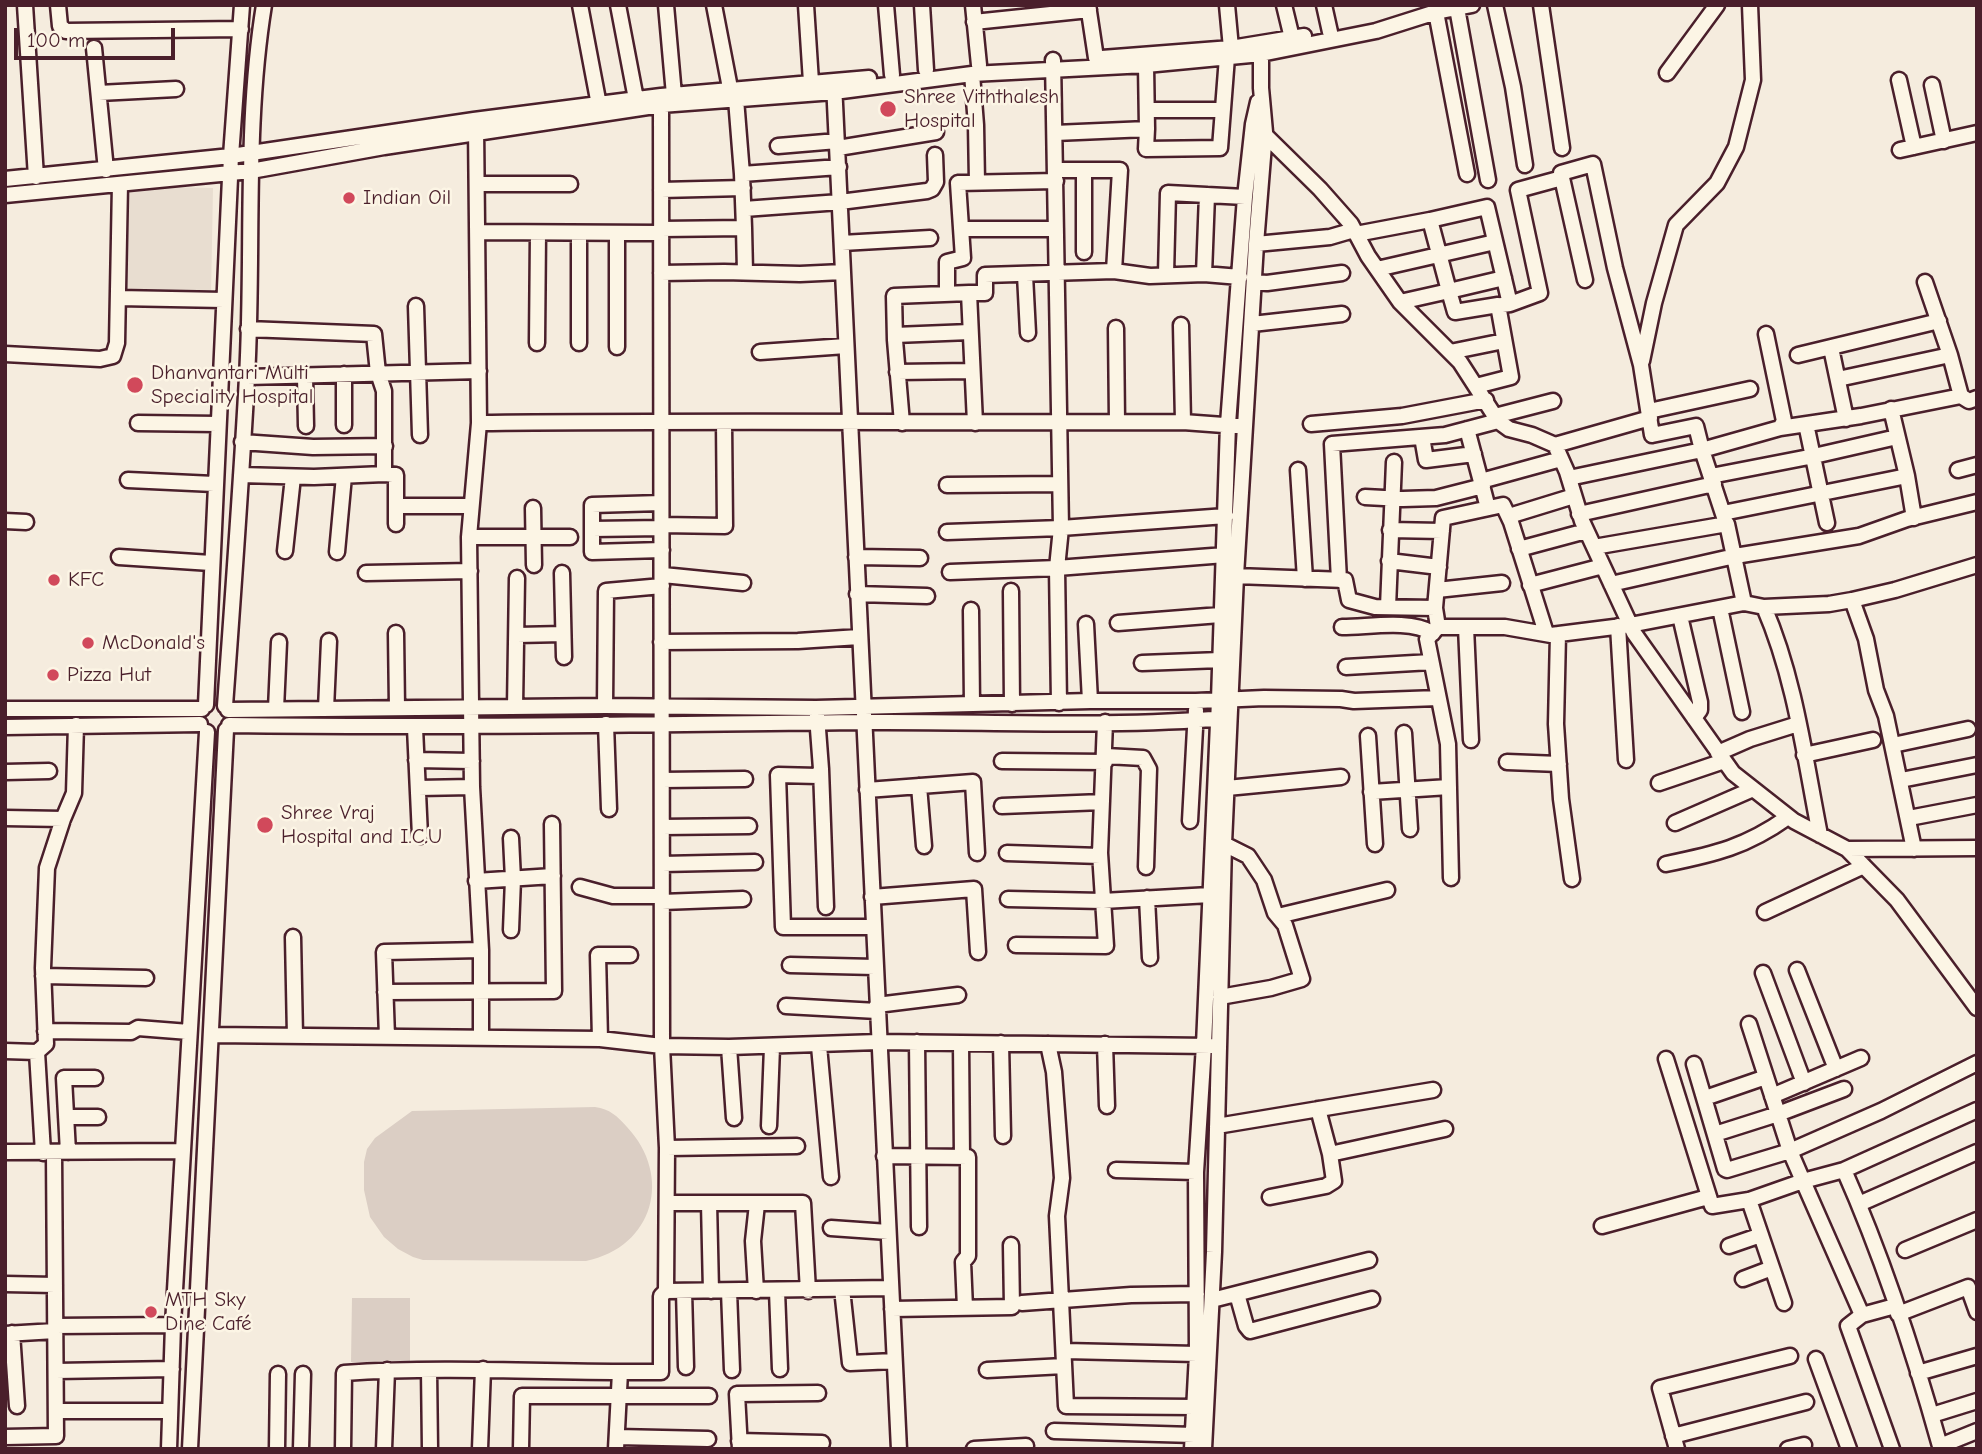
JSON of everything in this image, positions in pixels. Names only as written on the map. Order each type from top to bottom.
[{"type":"street","points":[[24,5],[36,177]]},
{"type":"street","points":[[58,5],[60,26],[66,31],[241,29]]},
{"type":"street","points":[[169,1449],[214,484],[230,173],[242,5]]},
{"type":"street","points":[[190,1449],[230,715],[227,708],[247,377],[251,153],[257,45],[264,5]]},
{"type":"street","points":[[580,5],[599,105]]},
{"type":"street","points":[[618,5],[636,99]]},
{"type":"street","points":[[666,5],[661,190],[662,1046],[667,1147],[666,1291]]},
{"type":"street","points":[[714,5],[733,94],[743,181],[745,272]]},
{"type":"street","points":[[806,5],[811,82]]},
{"type":"street","points":[[886,5],[892,75]]},
{"type":"street","points":[[922,5],[926,70]]},
{"type":"street","points":[[973,5],[977,182]]},
{"type":"street","points":[[1146,65],[1146,149],[1220,148],[1229,53],[1227,5]]},
{"type":"street","points":[[1284,5],[1292,38]]},
{"type":"street","points":[[1324,5],[1330,32]]},
{"type":"street","points":[[1494,5],[1513,87],[1525,165]]},
{"type":"street","points":[[1541,5],[1562,148]]},
{"type":"street","points":[[1667,73],[1717,5]]},
{"type":"street","points":[[1641,365],[1654,303],[1676,226],[1717,183],[1736,147],[1753,80],[1750,5]]},
{"type":"street","points":[[1261,48],[1292,38],[1380,22],[1431,9],[1465,6],[1488,180]]},
{"type":"street","points":[[974,22],[1088,7],[1096,58]]},
{"type":"street","points":[[1053,64],[1146,65],[1229,53],[1377,31],[1431,9]]},
{"type":"street","points":[[1431,9],[1466,174]]},
{"type":"street","points":[[94,48],[106,170]]},
{"type":"street","points":[[1225,699],[1220,660],[1220,615],[1233,564],[1226,516],[1228,424],[1247,279],[1256,244],[1261,48]]},
{"type":"street","points":[[733,94],[811,82],[834,87],[926,70],[1053,64],[1096,58],[1229,53]]},
{"type":"street","points":[[1053,64],[1061,528],[1057,568],[1059,702]]},
{"type":"street","points":[[5,195],[251,171],[636,99],[834,87],[975,69]]},
{"type":"street","points":[[1899,80],[1907,148],[1977,133]]},
{"type":"street","points":[[1932,85],[1944,141]]},
{"type":"street","points":[[834,87],[899,1449]]},
{"type":"street","points":[[99,93],[176,89]]},
{"type":"street","points":[[5,179],[106,170],[476,127],[665,99]]},
{"type":"street","points":[[1147,110],[1223,110]]},
{"type":"street","points":[[476,127],[479,423],[471,506],[470,571],[472,787],[481,950],[481,1038]]},
{"type":"street","points":[[1054,1431],[1111,1441],[1193,1442],[1197,1354],[1196,1171],[1220,997],[1227,788],[1225,699],[1252,324],[1247,279],[1245,197],[1259,128]]},
{"type":"street","points":[[1259,128],[1320,189],[1355,232],[1400,302],[1460,362],[1497,419],[1509,429],[1532,435],[1558,452],[1579,514],[1611,584],[1624,625],[1626,760]]},
{"type":"street","points":[[1055,133],[1147,129]]},
{"type":"street","points":[[778,146],[838,145],[936,132]]},
{"type":"street","points":[[744,209],[840,202],[932,189],[936,182],[935,155]]},
{"type":"street","points":[[1585,279],[1561,173],[1592,164],[1615,268],[1641,365],[1653,435],[1696,426],[1725,519],[1744,603]]},
{"type":"street","points":[[661,190],[839,167]]},
{"type":"street","points":[[1084,170],[1084,252]]},
{"type":"street","points":[[947,294],[947,262],[963,258],[958,183],[1055,176],[1084,170],[1121,170],[1114,271]]},
{"type":"street","points":[[1430,220],[1455,312],[1504,304],[1540,293],[1518,190],[1562,178]]},
{"type":"street","points":[[5,354],[100,359],[113,356],[117,342],[120,184]]},
{"type":"street","points":[[478,184],[570,184]]},
{"type":"street","points":[[1167,274],[1168,194],[1245,197]]},
{"type":"street","points":[[1204,274],[1207,195]]},
{"type":"street","points":[[1256,244],[1329,237],[1430,220],[1487,207],[1504,278],[1504,341],[1511,377],[1476,386]]},
{"type":"street","points":[[478,232],[617,233],[744,228]]},
{"type":"street","points":[[961,229],[1056,229]]},
{"type":"street","points":[[537,343],[538,233]]},
{"type":"street","points":[[579,233],[579,343]]},
{"type":"street","points":[[617,233],[617,347]]},
{"type":"street","points":[[842,243],[930,238]]},
{"type":"street","points":[[1377,269],[1495,242]]},
{"type":"street","points":[[902,424],[894,296],[985,293],[985,275],[1114,271],[1150,276],[1204,274],[1267,284],[1342,273]]},
{"type":"street","points":[[661,273],[843,272]]},
{"type":"street","points":[[1025,275],[1028,333]]},
{"type":"street","points":[[1400,302],[1504,278]]},
{"type":"street","points":[[1925,282],[1961,396]]},
{"type":"street","points":[[969,293],[975,423]]},
{"type":"street","points":[[117,298],[224,300]]},
{"type":"street","points":[[416,306],[420,435]]},
{"type":"street","points":[[1252,324],[1342,314]]},
{"type":"street","points":[[1798,355],[1939,321]]},
{"type":"street","points":[[1181,325],[1183,422]]},
{"type":"street","points":[[1116,328],[1117,422]]},
{"type":"street","points":[[248,329],[374,334],[378,373],[384,391],[384,474]]},
{"type":"street","points":[[895,335],[970,332]]},
{"type":"street","points":[[1766,334],[1784,421],[1780,428]]},
{"type":"street","points":[[1450,352],[1504,341]]},
{"type":"street","points":[[760,352],[846,346]]},
{"type":"street","points":[[1831,348],[1846,419]]},
{"type":"street","points":[[1838,379],[1950,355]]},
{"type":"street","points":[[247,377],[479,371]]},
{"type":"street","points":[[897,372],[971,371]]},
{"type":"street","points":[[344,374],[344,425]]},
{"type":"street","points":[[305,376],[306,426]]},
{"type":"street","points":[[1365,497],[1436,498],[1482,484],[1649,415],[1750,389]]},
{"type":"street","points":[[1569,478],[1702,450],[1780,428],[1846,419],[1961,396],[1969,401],[1977,398]]},
{"type":"street","points":[[1311,424],[1402,416],[1486,400]]},
{"type":"street","points":[[1339,580],[1332,444],[1445,435],[1553,401]]},
{"type":"street","points":[[1891,409],[1914,518]]},
{"type":"street","points":[[592,529],[725,526],[724,422]]},
{"type":"street","points":[[479,423],[1183,422],[1246,427]]},
{"type":"street","points":[[138,423],[218,424]]},
{"type":"street","points":[[1806,425],[1827,523]]},
{"type":"street","points":[[1467,429],[1488,508]]},
{"type":"street","points":[[1422,437],[1426,460],[1474,454]]},
{"type":"street","points":[[1579,514],[1897,437]]},
{"type":"street","points":[[242,442],[313,447],[385,446]]},
{"type":"street","points":[[1388,607],[1394,462]]},
{"type":"street","points":[[1958,470],[1977,465]]},
{"type":"street","points":[[1298,470],[1305,579]]},
{"type":"street","points":[[241,475],[396,475],[396,524]]},
{"type":"street","points":[[337,552],[344,476]]},
{"type":"street","points":[[1594,547],[1725,519],[1822,493],[1907,476]]},
{"type":"street","points":[[285,551],[293,477]]},
{"type":"street","points":[[128,480],[214,484]]},
{"type":"street","points":[[947,485],[1060,484]]},
{"type":"street","points":[[1508,516],[1574,496]]},
{"type":"street","points":[[1611,584],[1735,556],[1859,536],[1977,502]]},
{"type":"street","points":[[662,503],[592,505],[592,552],[662,550]]},
{"type":"street","points":[[1451,878],[1448,744],[1427,639],[1436,630],[1435,608],[1443,518],[1503,505],[1530,585],[1552,634],[1559,764],[1572,879]]},
{"type":"street","points":[[396,506],[471,506]]},
{"type":"street","points":[[533,508],[534,565]]},
{"type":"street","points":[[947,532],[1061,528],[1226,516]]},
{"type":"street","points":[[5,521],[26,522]]},
{"type":"street","points":[[1390,530],[1442,531]]},
{"type":"street","points":[[1519,549],[1586,531]]},
{"type":"street","points":[[470,537],[570,537]]},
{"type":"street","points":[[119,557],[211,563]]},
{"type":"street","points":[[856,557],[920,558]]},
{"type":"street","points":[[1389,561],[1439,568]]},
{"type":"street","points":[[950,572],[1233,564],[1305,579],[1345,580],[1349,600],[1375,607],[1435,608]]},
{"type":"street","points":[[1342,628],[1405,626],[1436,630],[1505,627],[1552,634],[1680,616],[1744,603],[1764,607],[1829,604],[1895,590],[1977,565]]},
{"type":"street","points":[[1530,585],[1603,566]]},
{"type":"street","points":[[366,573],[470,571]]},
{"type":"street","points":[[562,573],[564,657]]},
{"type":"street","points":[[515,707],[517,578]]},
{"type":"street","points":[[605,706],[606,591],[662,581],[743,583]]},
{"type":"street","points":[[1437,590],[1502,583]]},
{"type":"street","points":[[1011,591],[1012,704]]},
{"type":"street","points":[[857,594],[927,596]]},
{"type":"street","points":[[1852,600],[1866,639],[1876,690],[1886,716],[1914,849]]},
{"type":"street","points":[[1764,607],[1776,635],[1798,724],[1820,835]]},
{"type":"street","points":[[1720,608],[1742,712]]},
{"type":"street","points":[[971,610],[972,704]]},
{"type":"street","points":[[1118,623],[1220,615]]},
{"type":"street","points":[[1680,616],[1700,702],[1700,710],[1694,718]]},
{"type":"street","points":[[1086,624],[1090,701]]},
{"type":"street","points":[[1624,625],[1634,634],[1733,773],[1788,817],[1847,849],[1898,900],[1977,1008]]},
{"type":"street","points":[[1466,627],[1471,740]]},
{"type":"street","points":[[396,633],[397,708]]},
{"type":"street","points":[[517,635],[563,634]]},
{"type":"street","points":[[662,642],[797,641],[859,637]]},
{"type":"street","points":[[326,709],[330,641]]},
{"type":"street","points":[[276,709],[279,642]]},
{"type":"street","points":[[1142,663],[1220,660]]},
{"type":"street","points":[[1346,667],[1431,662]]},
{"type":"street","points":[[5,709],[203,718],[217,734],[228,728],[472,728],[662,724],[864,714],[972,704],[1438,698]]},
{"type":"street","points":[[1190,821],[1196,701]]},
{"type":"street","points":[[5,727],[76,726],[203,718],[215,702],[227,708],[276,709],[662,706],[817,716]]},
{"type":"street","points":[[864,714],[1105,722],[1225,718]]},
{"type":"street","points":[[817,716],[826,907]]},
{"type":"street","points":[[1204,1449],[1217,1126],[1212,1046],[1210,895],[1225,718]]},
{"type":"street","points":[[1016,945],[1106,946],[1100,856],[1105,722]]},
{"type":"street","points":[[606,724],[609,809]]},
{"type":"street","points":[[1659,783],[1721,757],[1750,739],[1798,724]]},
{"type":"street","points":[[5,1051],[37,1052],[46,1044],[43,976],[47,868],[74,793],[76,726]]},
{"type":"street","points":[[415,728],[420,836]]},
{"type":"street","points":[[1893,745],[1968,729]]},
{"type":"street","points":[[1404,733],[1410,829]]},
{"type":"street","points":[[1368,736],[1375,844]]},
{"type":"street","points":[[1804,755],[1873,740]]},
{"type":"street","points":[[1002,761],[1143,758],[1149,769],[1146,867]]},
{"type":"street","points":[[416,760],[472,761]]},
{"type":"street","points":[[1507,762],[1559,764]]},
{"type":"street","points":[[1901,780],[1977,765]]},
{"type":"street","points":[[821,769],[818,776],[778,775],[783,927],[873,927]]},
{"type":"street","points":[[5,772],[49,771]]},
{"type":"street","points":[[1227,788],[1341,777]]},
{"type":"street","points":[[662,780],[745,779]]},
{"type":"street","points":[[867,790],[973,782],[977,853]]},
{"type":"street","points":[[919,786],[924,846]]},
{"type":"street","points":[[418,788],[472,787]]},
{"type":"street","points":[[1371,792],[1449,787]]},
{"type":"street","points":[[1675,823],[1753,789]]},
{"type":"street","points":[[1002,806],[1102,802]]},
{"type":"street","points":[[1909,818],[1977,805]]},
{"type":"street","points":[[1666,864],[1708,856],[1748,842],[1788,817]]},
{"type":"street","points":[[5,818],[63,819]]},
{"type":"street","points":[[385,992],[554,991],[552,824]]},
{"type":"street","points":[[662,827],[749,826]]},
{"type":"street","points":[[511,838],[511,930]]},
{"type":"street","points":[[1220,997],[1271,988],[1301,979],[1285,925],[1278,916],[1264,880],[1248,856],[1224,844]]},
{"type":"street","points":[[1847,849],[1977,848]]},
{"type":"street","points":[[1007,853],[1100,856]]},
{"type":"street","points":[[662,864],[755,862]]},
{"type":"street","points":[[1765,912],[1864,866]]},
{"type":"street","points":[[476,881],[553,876]]},
{"type":"street","points":[[580,887],[613,896],[743,899]]},
{"type":"street","points":[[872,897],[974,889],[978,952]]},
{"type":"street","points":[[1278,916],[1387,890]]},
{"type":"street","points":[[1008,899],[1103,901],[1210,895]]},
{"type":"street","points":[[1147,898],[1150,958]]},
{"type":"street","points":[[293,937],[295,1036]]},
{"type":"street","points":[[387,1037],[384,952],[481,950]]},
{"type":"street","points":[[600,1039],[598,955],[630,955]]},
{"type":"street","points":[[790,965],[875,967]]},
{"type":"street","points":[[1797,970],[1836,1069]]},
{"type":"street","points":[[1763,973],[1804,1083]]},
{"type":"street","points":[[43,976],[146,978]]},
{"type":"street","points":[[786,1006],[877,1008],[958,995]]},
{"type":"street","points":[[1749,1024],[1790,1151],[1862,1315]]},
{"type":"street","points":[[45,1031],[131,1032],[138,1028],[189,1032]]},
{"type":"street","points":[[211,1035],[600,1039],[662,1046],[729,1047],[878,1042],[1212,1046]]},
{"type":"street","points":[[917,1042],[919,1227]]},
{"type":"street","points":[[961,1043],[962,1157]]},
{"type":"street","points":[[1001,1043],[1003,1136]]},
{"type":"street","points":[[1048,1044],[1054,1072],[1062,1178],[1057,1216],[1060,1324],[1066,1406],[1196,1407]]},
{"type":"street","points":[[1105,1044],[1107,1106]]},
{"type":"street","points":[[769,1126],[772,1046]]},
{"type":"street","points":[[819,1046],[831,1178]]},
{"type":"street","points":[[729,1047],[734,1118]]},
{"type":"street","points":[[5,1437],[57,1436],[55,1152],[37,1052]]},
{"type":"street","points":[[1772,1096],[1861,1058]]},
{"type":"street","points":[[1666,1059],[1710,1203],[1715,1207],[1749,1200],[1844,1170],[1977,1110]]},
{"type":"street","points":[[1694,1064],[1727,1170],[1790,1151],[1892,1106],[1977,1063]]},
{"type":"street","points":[[1705,1098],[1766,1077]]},
{"type":"street","points":[[55,1152],[66,1117],[64,1078],[95,1078]]},
{"type":"street","points":[[1715,1135],[1844,1089]]},
{"type":"street","points":[[1217,1126],[1433,1090]]},
{"type":"street","points":[[1270,1196],[1331,1184],[1334,1178],[1318,1109]]},
{"type":"street","points":[[66,1117],[97,1117]]},
{"type":"street","points":[[1329,1154],[1445,1129]]},
{"type":"street","points":[[667,1147],[797,1146]]},
{"type":"street","points":[[5,1152],[183,1151]]},
{"type":"street","points":[[1859,1204],[1977,1152]]},
{"type":"street","points":[[884,1156],[968,1157],[968,1256],[963,1262],[965,1308]]},
{"type":"street","points":[[1116,1170],[1196,1171]]},
{"type":"street","points":[[1844,1170],[1897,1310],[1940,1446],[1977,1431]]},
{"type":"street","points":[[1602,1226],[1708,1196]]},
{"type":"street","points":[[1749,1200],[1784,1303]]},
{"type":"street","points":[[667,1203],[803,1203],[808,1291]]},
{"type":"street","points":[[709,1203],[711,1291]]},
{"type":"street","points":[[755,1291],[753,1241],[757,1204]]},
{"type":"street","points":[[1905,1250],[1977,1220]]},
{"type":"street","points":[[831,1228],[888,1232]]},
{"type":"street","points":[[1729,1246],[1761,1235]]},
{"type":"street","points":[[892,1308],[1013,1307],[1012,1245]]},
{"type":"street","points":[[1212,1300],[1369,1260]]},
{"type":"street","points":[[1743,1279],[1772,1268]]},
{"type":"street","points":[[5,1284],[55,1285]]},
{"type":"street","points":[[1892,1449],[1848,1326],[1862,1315],[1897,1310],[1972,1286],[1977,1312]]},
{"type":"street","points":[[343,1449],[344,1373],[482,1369],[661,1371],[660,1296],[666,1291],[891,1288]]},
{"type":"street","points":[[842,1289],[850,1363],[894,1361]]},
{"type":"street","points":[[684,1291],[686,1367]]},
{"type":"street","points":[[729,1291],[732,1370]]},
{"type":"street","points":[[777,1291],[780,1369]]},
{"type":"street","points":[[1022,1303],[1131,1295],[1197,1294]]},
{"type":"street","points":[[1237,1294],[1246,1326],[1250,1331],[1372,1298]]},
{"type":"street","points":[[17,1406],[8,1334],[55,1329],[173,1325]]},
{"type":"street","points":[[987,1370],[1064,1359],[1197,1354]]},
{"type":"street","points":[[1790,1356],[1660,1388],[1675,1442],[1806,1402]]},
{"type":"street","points":[[1918,1373],[1977,1356]]},
{"type":"street","points":[[1816,1359],[1849,1449]]},
{"type":"street","points":[[56,1371],[172,1369]]},
{"type":"street","points":[[480,1449],[482,1369]]},
{"type":"street","points":[[384,1449],[387,1370]]},
{"type":"street","points":[[429,1370],[430,1449]]},
{"type":"street","points":[[620,1372],[616,1443],[708,1439]]},
{"type":"street","points":[[277,1449],[278,1374]]},
{"type":"street","points":[[301,1449],[303,1374]]},
{"type":"street","points":[[818,1393],[737,1394],[739,1445],[822,1443]]},
{"type":"street","points":[[522,1449],[522,1396],[709,1396]]},
{"type":"street","points":[[1932,1415],[1977,1401]]},
{"type":"street","points":[[56,1411],[170,1411]]},
{"type":"street","points":[[1788,1449],[1804,1445]]},
{"type":"street","points":[[974,1449],[1026,1446]]},
{"type":"shaded area","points":[[124,186],[213,188],[211,295],[122,293]]},
{"type":"shaded area","points":[[595,1107],[605,1109],[616,1116],[641,1146],[650,1167],[652,1187],[649,1207],[641,1225],[628,1241],[609,1253],[586,1261],[423,1260],[398,1249],[384,1237],[370,1217],[364,1190],[367,1149],[375,1138],[412,1111]]},
{"type":"shaded area","points":[[352,1298],[410,1298],[410,1362],[351,1362]]},
{"type":"place","name":"Shree Viththalesh Hospital","points":[[888,109]]},
{"type":"place","name":"Indian Oil","points":[[349,198]]},
{"type":"place","name":"Dhanvantari Multi Speciality Hospital","points":[[135,385]]},
{"type":"place","name":"KFC","points":[[54,580]]},
{"type":"place","name":"McDonald's","points":[[88,643]]},
{"type":"place","name":"Pizza Hut","points":[[53,675]]},
{"type":"place","name":"Shree Vraj Hospital and I.C.U","points":[[265,825]]},
{"type":"place","name":"MTH Sky Dine Café","points":[[151,1312]]}]
